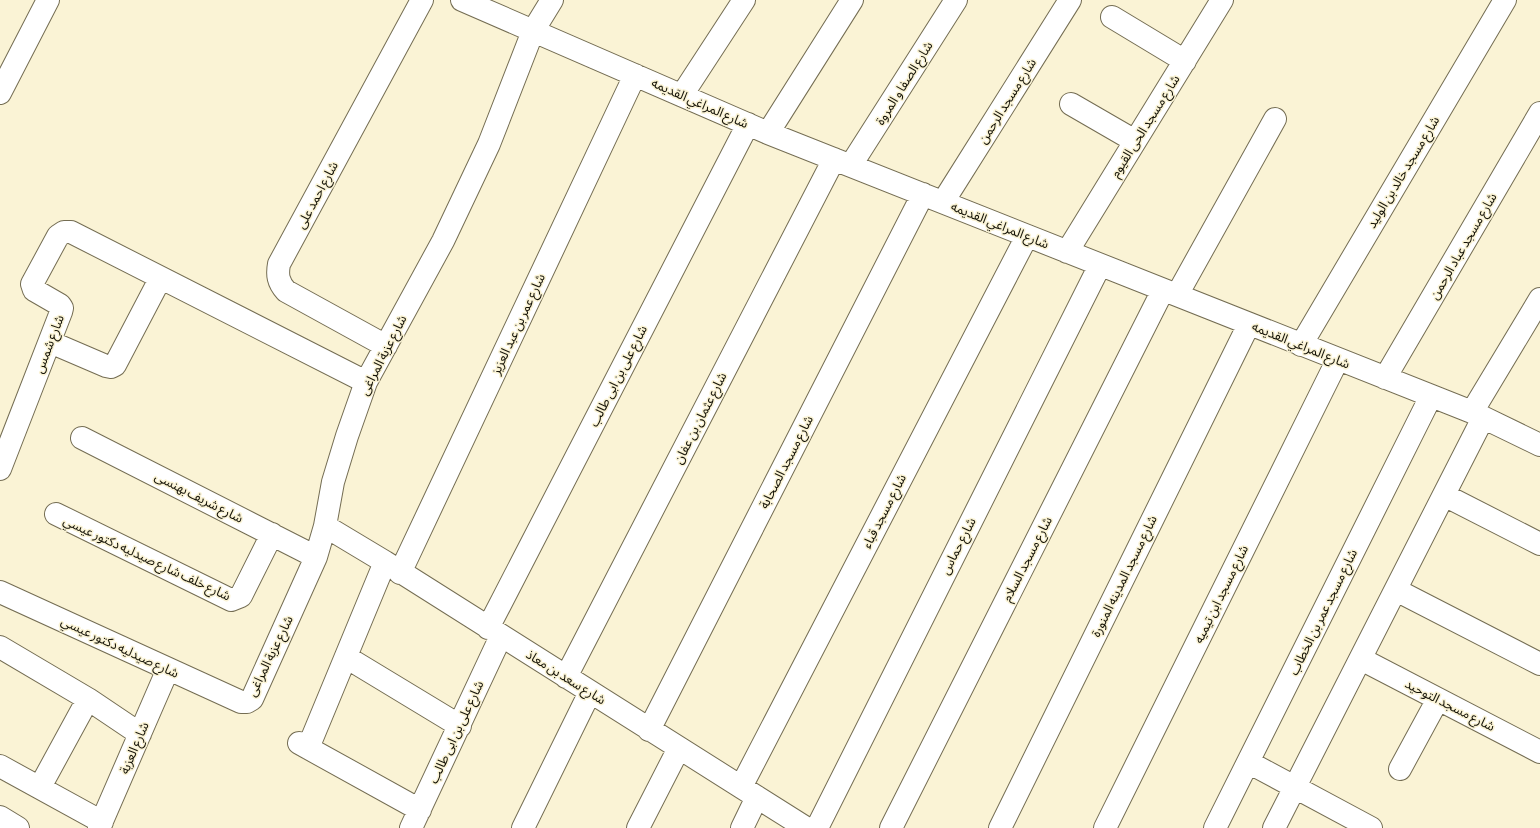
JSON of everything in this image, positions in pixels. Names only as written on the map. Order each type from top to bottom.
[{"type":"street","points":[[0,93],[48,0]]},
{"type":"street","name":"شارع احمد على","points":[[386,346],[286,291],[281,285],[278,271],[280,264],[422,0]]},
{"type":"street","name":"شارع المراغي القديمه","points":[[462,0],[748,124],[1478,415],[1540,445]]},
{"type":"street","name":"شارع عزبة المراغى","points":[[241,702],[247,702],[252,699],[316,557],[325,526],[333,482],[366,382],[444,241],[488,144],[533,31],[552,0]]},
{"type":"street","points":[[682,95],[744,0]]},
{"type":"street","points":[[768,132],[852,0]]},
{"type":"street","name":"شارع الصفا و المروة","points":[[843,162],[956,0]]},
{"type":"street","name":"شارع مسجد الرحمن","points":[[943,202],[1070,0]]},
{"type":"street","name":"شارع مسجد الحى القيوم","points":[[1067,252],[1222,0]]},
{"type":"street","name":"شارع مسجد خالد بن الوليد","points":[[1301,345],[1505,0]]},
{"type":"street","points":[[1112,17],[1185,60]]},
{"type":"street","name":"شارع عمر بن عبد العزيز","points":[[416,819],[303,745],[346,657],[393,568],[635,75]]},
{"type":"street","points":[[1071,104],[1136,141]]},
{"type":"street","name":"شارع مسجد عباد الرحمن","points":[[1385,378],[1540,113]]},
{"type":"street","name":"شارع مسجد السلام","points":[[891,828],[1170,292],[1275,119]]},
{"type":"street","name":"شارع على بن ابى طالب","points":[[416,819],[460,726],[495,632],[748,124]]},
{"type":"street","name":"شارع عثمان بن عفان","points":[[566,677],[843,162]]},
{"type":"street","name":"شارع مسجد الصحابة","points":[[649,730],[923,194]]},
{"type":"street","name":"شارع شمس","points":[[0,469],[62,312],[62,308],[58,304],[34,290],[32,284],[58,236],[64,232],[71,232],[160,279]]},
{"type":"street","name":"شارع مسجد قباء","points":[[742,828],[749,792],[1027,236]]},
{"type":"street","name":"شارع حماس","points":[[817,828],[1100,265]]},
{"type":"street","points":[[50,342],[106,366],[113,366],[116,363],[160,279],[366,382]]},
{"type":"street","points":[[1274,828],[1444,495],[1478,415],[1540,299]]},
{"type":"street","name":"شارع مسجد المدينه المنورة","points":[[1000,828],[1249,324]]},
{"type":"street","name":"شارع مسجد ابن تيميه","points":[[1105,828],[1338,359]]},
{"type":"street","name":"شارع مسجد عمر بن الخطاب","points":[[1215,828],[1431,396]]},
{"type":"street","name":"شارع شريف بهنسى","points":[[82,438],[316,557]]},
{"type":"street","points":[[1444,495],[1540,544]]},
{"type":"street","name":"شارع خلف شارع صيدليه دكتور عيسي","points":[[56,514],[231,600],[241,596],[272,534]]},
{"type":"street","name":"شارع سعد بن معاذ","points":[[325,526],[806,828]]},
{"type":"street","points":[[1396,590],[1540,664]]},
{"type":"street","name":"شارع صيدليه دكتور عيسي","points":[[0,592],[241,702]]},
{"type":"street","points":[[0,647],[88,699],[140,734]]},
{"type":"street","points":[[346,657],[460,726]]},
{"type":"street","name":"شارع مسجد التوحيد","points":[[1361,659],[1540,752]]},
{"type":"street","name":"شارع العزبة","points":[[101,825],[168,669]]},
{"type":"street","points":[[523,828],[590,692]]},
{"type":"street","points":[[40,787],[88,699]]},
{"type":"street","points":[[1400,768],[1438,699]]},
{"type":"street","points":[[638,828],[679,748]]},
{"type":"street","points":[[1248,762],[1371,828]]},
{"type":"street","points":[[0,766],[40,787],[101,825]]},
{"type":"street","points":[[0,817],[18,828]]}]
